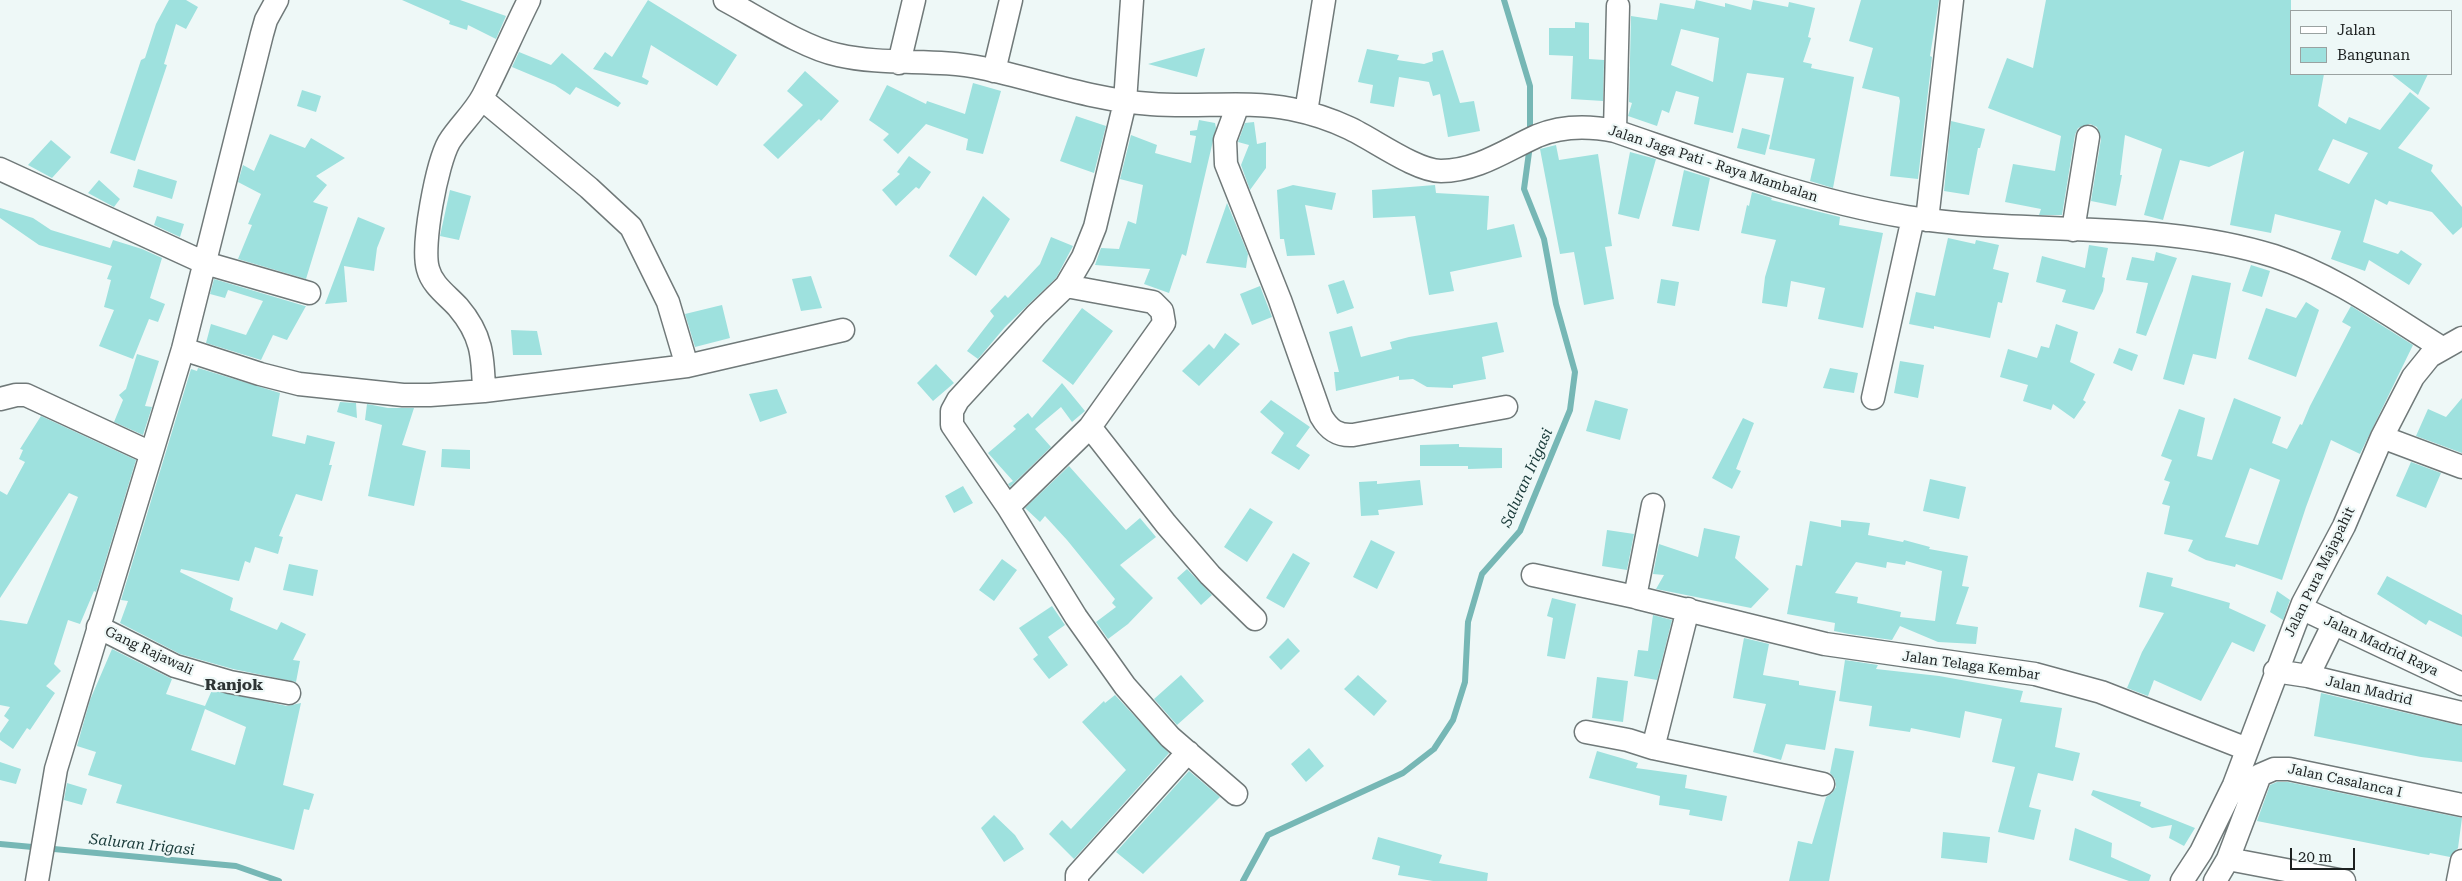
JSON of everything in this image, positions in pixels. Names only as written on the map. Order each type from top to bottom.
[{"type":"street","points":[[37,881],[56,769],[183,349],[262,34],[266,20],[277,0]]},
{"type":"street","points":[[484,391],[483,356],[478,337],[458,307],[438,287],[428,270],[426,259],[430,217],[440,165],[449,143],[482,99],[528,0]]},
{"type":"street","name":"Jalan Jaga Pati - Raya Mambalan","points":[[725,0],[790,35],[837,55],[899,63],[965,66],[1125,102],[1152,105],[1266,105],[1306,112],[1349,128],[1429,169],[1444,171],[1480,164],[1540,135],[1589,126],[1615,130],[1780,188],[1864,209],[1920,219],[2200,240],[2275,257],[2330,279],[2356,292],[2442,348]]},
{"type":"street","points":[[899,63],[914,0]]},
{"type":"street","points":[[994,71],[1012,0]]},
{"type":"street","points":[[1132,0],[1125,102],[1095,227],[1083,258],[1066,286],[1036,315],[964,392],[952,412],[953,429],[1008,507],[1076,617],[1125,686],[1154,721],[1236,794]]},
{"type":"street","points":[[1306,112],[1324,0]]},
{"type":"street","points":[[1873,398],[1920,219],[1952,0]]},
{"type":"street","points":[[1615,130],[1618,6]]},
{"type":"street","points":[[482,99],[589,188],[631,227],[668,302],[688,366]]},
{"type":"street","points":[[1238,105],[1225,140],[1226,164],[1327,425],[1339,434],[1353,435],[1506,407]]},
{"type":"street","points":[[2073,230],[2088,137]]},
{"type":"street","points":[[0,169],[206,263],[309,293]]},
{"type":"street","points":[[1008,507],[1090,427],[1162,329],[1164,316],[1160,308],[1153,302],[1066,286]]},
{"type":"street","points":[[183,349],[260,374],[299,384],[403,395],[484,391],[688,366],[844,330]]},
{"type":"street","name":"Jalan Pura Majapahit","points":[[2182,881],[2218,819],[2234,785],[2275,671],[2301,608],[2344,526],[2382,437],[2413,377],[2430,356],[2462,338]]},
{"type":"street","points":[[0,399],[16,395],[26,395],[151,453]]},
{"type":"street","points":[[1090,427],[1166,524],[1210,575],[1255,619]]},
{"type":"street","points":[[2382,437],[2462,467]]},
{"type":"street","points":[[1635,597],[1652,505]]},
{"type":"street","name":"Jalan Telaga Kembar","points":[[1533,575],[1688,609],[1825,644],[2002,668],[2052,678],[2100,692],[2247,749]]},
{"type":"street","name":"Jalan Madrid Raya","points":[[2301,608],[2462,684]]},
{"type":"street","points":[[1653,748],[1688,609]]},
{"type":"street","points":[[2308,676],[2334,623]]},
{"type":"street","name":"Gang Rajawali","points":[[98,628],[174,666],[230,682],[289,693]]},
{"type":"street","name":"Jalan Madrid","points":[[2275,671],[2308,676],[2462,713]]},
{"type":"street","points":[[1586,732],[1822,784]]},
{"type":"street","points":[[1077,881],[1077,875],[1188,752]]},
{"type":"street","name":"Jalan Casalanca I","points":[[2214,881],[2228,859],[2260,775],[2274,769],[2289,768],[2459,805]]},
{"type":"street","points":[[2228,859],[2344,881]]},
{"type":"street","points":[[2458,881],[2462,862]]},
{"type":"building","points":[[169,0],[186,0],[198,7],[186,29],[176,24],[164,64],[167,65],[135,161],[110,153],[141,60],[145,58],[156,24]]},
{"type":"building","points":[[402,0],[460,0],[506,16],[496,39],[468,25],[467,30],[449,24],[450,21]]},
{"type":"building","points":[[648,0],[737,55],[717,86],[651,45],[642,77],[649,81],[647,85],[593,69],[605,52],[612,57]]},
{"type":"building","points":[[1696,0],[1725,7],[1725,3],[1751,10],[1753,0],[1788,7],[1789,2],[1815,8],[1808,37],[1811,38],[1803,62],[1812,64],[1811,68],[1854,77],[1833,188],[1810,181],[1815,159],[1769,149],[1784,78],[1747,73],[1733,133],[1694,124],[1699,97],[1676,91],[1669,113],[1662,110],[1657,126],[1628,116],[1632,103],[1629,102],[1631,16],[1657,20],[1660,3],[1694,9]],"holes":[[[1681,29],[1719,38],[1713,82],[1671,65]]]},
{"type":"building","points":[[1861,0],[1939,0],[1930,56],[1932,57],[1918,179],[1890,176],[1900,101],[1899,97],[1862,88],[1873,48],[1849,41]]},
{"type":"building","points":[[2046,0],[2291,0],[2290,75],[2324,75],[2318,106],[2346,124],[2349,117],[2380,130],[2410,92],[2430,108],[2398,148],[2433,165],[2431,171],[2462,207],[2462,227],[2453,235],[2432,212],[2389,201],[2387,205],[2375,199],[2363,242],[2398,254],[2401,250],[2422,264],[2409,285],[2369,260],[2365,271],[2331,259],[2341,231],[2275,214],[2271,233],[2230,225],[2244,151],[2209,167],[2180,160],[2163,220],[2144,215],[2162,149],[2125,135],[2120,175],[2122,175],[2116,206],[2091,201],[2101,139],[2097,127],[2090,124],[2078,128],[2075,135],[2062,215],[2039,215],[2041,209],[2005,202],[2013,164],[2055,171],[2061,136],[1988,108],[2007,58],[2033,68]],"holes":[[[2333,139],[2368,153],[2349,184],[2318,170]]]},
{"type":"building","points":[[1575,22],[1589,23],[1589,59],[1604,60],[1603,101],[1571,99],[1573,56],[1549,55],[1549,28],[1575,28]]},
{"type":"building","points":[[1205,48],[1197,77],[1148,64]]},
{"type":"building","points":[[1367,49],[1399,55],[1397,60],[1424,64],[1433,61],[1432,53],[1443,50],[1460,103],[1474,101],[1480,131],[1448,137],[1440,94],[1433,96],[1429,82],[1399,77],[1394,107],[1370,103],[1373,85],[1358,82]]},
{"type":"building","points":[[519,52],[551,65],[562,53],[621,103],[618,107],[576,87],[570,95],[555,85],[512,67]]},
{"type":"building","points":[[805,71],[839,101],[821,121],[819,119],[778,159],[763,145],[803,105],[787,91]]},
{"type":"building","points":[[2392,75],[2428,75],[2418,95]]},
{"type":"building","points":[[973,83],[1001,91],[983,154],[966,150],[968,139],[926,124],[898,154],[883,140],[889,134],[869,120],[887,85],[926,104],[927,101],[965,114]]},
{"type":"building","points":[[302,90],[321,96],[316,112],[297,106]]},
{"type":"building","points":[[1076,116],[1106,126],[1094,173],[1060,161]]},
{"type":"building","points":[[1199,120],[1215,123],[1216,128],[1186,256],[1182,254],[1169,293],[1144,284],[1150,269],[1095,265],[1101,248],[1119,249],[1128,221],[1136,224],[1143,185],[1120,179],[1131,135],[1157,145],[1155,153],[1191,163],[1196,136],[1190,135],[1190,131],[1197,130]]},
{"type":"building","points":[[1951,121],[1985,129],[1980,148],[1978,148],[1969,195],[1944,191]]},
{"type":"building","points":[[1254,122],[1257,144],[1266,142],[1266,168],[1250,190],[1241,165],[1249,145],[1238,142],[1245,123]]},
{"type":"building","points":[[1742,128],[1770,135],[1765,155],[1737,148]]},
{"type":"building","points":[[270,134],[305,148],[311,138],[345,158],[316,176],[327,185],[313,202],[328,207],[306,279],[238,259],[252,225],[248,224],[261,194],[238,182],[243,165],[254,171]]},
{"type":"building","points":[[51,140],[71,157],[52,178],[28,165]]},
{"type":"building","points":[[1556,145],[1559,160],[1598,154],[1612,246],[1605,247],[1614,299],[1584,305],[1574,252],[1560,254],[1540,149]]},
{"type":"building","points":[[1630,152],[1656,159],[1639,219],[1618,214]]},
{"type":"building","points":[[909,156],[931,172],[919,189],[916,187],[896,206],[882,190],[900,174],[897,172]]},
{"type":"building","points":[[138,169],[177,181],[172,199],[133,187]]},
{"type":"building","points":[[1684,170],[1710,178],[1699,231],[1672,226]]},
{"type":"building","points":[[99,180],[120,199],[114,207],[88,193]]},
{"type":"building","points":[[1293,185],[1336,193],[1332,210],[1305,205],[1315,255],[1287,256],[1284,239],[1280,239],[1277,190]]},
{"type":"building","points":[[1435,185],[1436,193],[1489,196],[1487,230],[1514,224],[1522,257],[1450,272],[1454,291],[1429,295],[1415,216],[1373,218],[1372,190]]},
{"type":"building","points":[[450,190],[471,196],[459,240],[440,236]]},
{"type":"building","points":[[1752,192],[1772,198],[1771,200],[1840,217],[1839,225],[1883,233],[1863,328],[1818,319],[1825,288],[1791,281],[1787,307],[1762,303],[1765,277],[1776,240],[1741,233]]},
{"type":"building","points":[[983,196],[1010,219],[976,276],[949,256]]},
{"type":"building","points":[[1227,203],[1248,254],[1246,268],[1206,263]]},
{"type":"building","points":[[0,208],[33,218],[51,230],[110,248],[113,240],[142,249],[162,258],[150,298],[165,304],[158,322],[149,319],[133,359],[99,346],[114,310],[104,307],[111,280],[107,279],[112,266],[39,245],[0,218]]},
{"type":"building","points":[[157,216],[184,224],[180,237],[154,225]]},
{"type":"building","points":[[358,217],[385,228],[377,248],[374,271],[344,266],[347,302],[325,304]]},
{"type":"building","points":[[1051,237],[1073,246],[1056,278],[1005,327],[978,359],[967,351],[994,316],[990,311],[1005,295],[1008,298],[1040,264]]},
{"type":"building","points":[[1948,238],[1975,244],[1976,240],[1999,245],[1993,269],[2009,273],[2002,303],[1998,302],[1990,338],[1934,326],[1934,329],[1909,324],[1916,292],[1935,296]]},
{"type":"building","points":[[2089,245],[2108,248],[2102,277],[2105,278],[2103,291],[2094,310],[2062,302],[2066,290],[2036,282],[2042,256],[2085,268]]},
{"type":"building","points":[[2156,252],[2177,258],[2146,336],[2136,333],[2148,283],[2126,280],[2132,257],[2154,261]]},
{"type":"building","points":[[2251,265],[2270,271],[2262,297],[2242,291]]},
{"type":"building","points":[[2192,275],[2231,283],[2216,359],[2193,354],[2184,385],[2163,379]]},
{"type":"building","points":[[811,276],[822,308],[801,311],[792,279]]},
{"type":"building","points":[[214,279],[306,306],[287,340],[273,335],[261,360],[206,343],[211,324],[246,335],[263,301],[228,290],[225,298],[210,294]]},
{"type":"building","points":[[1661,279],[1679,282],[1675,306],[1657,303]]},
{"type":"building","points":[[1344,280],[1354,308],[1337,314],[1328,285]]},
{"type":"building","points":[[1260,286],[1272,317],[1252,325],[1240,294]]},
{"type":"building","points":[[2306,302],[2319,310],[2296,377],[2248,359],[2266,308],[2296,318]]},
{"type":"building","points":[[722,305],[730,338],[695,347],[685,314]]},
{"type":"building","points":[[2351,306],[2413,345],[2360,454],[2331,440],[2282,580],[2236,564],[2235,567],[2206,560],[2188,551],[2193,540],[2164,534],[2170,506],[2162,504],[2170,482],[2164,480],[2172,460],[2161,456],[2179,409],[2205,418],[2197,456],[2212,460],[2234,398],[2281,417],[2272,443],[2287,449],[2300,424],[2302,425],[2351,327],[2342,322]],"holes":[[[2250,468],[2280,480],[2258,545],[2225,537]]]},
{"type":"building","points":[[1082,308],[1113,331],[1073,385],[1042,361]]},
{"type":"building","points":[[1497,322],[1504,352],[1482,357],[1486,379],[1453,385],[1453,388],[1427,387],[1413,379],[1399,380],[1399,376],[1336,391],[1334,372],[1339,372],[1329,332],[1352,326],[1361,357],[1392,349],[1390,342],[1409,337]]},
{"type":"building","points":[[2056,324],[2078,332],[2070,362],[2095,374],[2083,400],[2086,402],[2074,419],[2053,404],[2051,410],[2023,401],[2028,385],[2000,377],[2008,349],[2037,358],[2041,346],[2049,348]]},
{"type":"building","points":[[511,330],[537,331],[542,355],[513,355]]},
{"type":"building","points":[[1225,333],[1240,344],[1199,386],[1182,371],[1209,344],[1214,349]]},
{"type":"building","points":[[2119,348],[2138,355],[2132,371],[2113,363]]},
{"type":"building","points":[[137,354],[159,361],[145,406],[152,407],[143,435],[114,422],[123,400],[119,395],[126,389]]},
{"type":"building","points":[[1900,361],[1924,365],[1918,398],[1894,393]]},
{"type":"building","points":[[936,364],[954,383],[933,401],[917,383]]},
{"type":"building","points":[[198,368],[280,393],[272,436],[305,444],[307,435],[335,442],[329,465],[332,465],[322,501],[296,494],[279,536],[283,537],[278,554],[255,547],[250,563],[245,561],[239,581],[181,569],[180,572],[233,598],[230,610],[277,630],[281,622],[306,634],[293,660],[300,661],[296,682],[233,669],[180,654],[120,623],[128,601],[121,600],[191,369],[197,371]]},
{"type":"building","points":[[1830,368],[1858,373],[1854,393],[1823,388]]},
{"type":"building","points":[[1062,383],[1085,411],[1072,422],[1061,407],[1035,429],[1051,447],[1010,487],[1008,484],[1013,481],[988,453],[1016,429],[1013,426],[1028,413],[1032,418]]},
{"type":"building","points":[[777,389],[787,413],[760,422],[749,394]]},
{"type":"building","points":[[2462,398],[2462,453],[2416,436],[2428,409],[2446,417]]},
{"type":"building","points":[[1271,400],[1310,427],[1296,446],[1310,455],[1299,470],[1271,453],[1284,433],[1260,412]]},
{"type":"building","points":[[1595,400],[1628,409],[1620,440],[1586,431]]},
{"type":"building","points":[[340,402],[356,403],[357,418],[337,412]]},
{"type":"building","points":[[367,404],[388,408],[414,408],[402,445],[426,451],[414,506],[368,496],[382,425],[365,420]]},
{"type":"building","points":[[41,416],[136,460],[96,592],[94,591],[80,624],[68,620],[54,664],[61,671],[46,686],[55,693],[30,730],[27,728],[13,749],[0,740],[0,733],[9,720],[4,716],[10,707],[0,705],[0,620],[27,624],[78,497],[69,493],[0,598],[0,491],[7,495],[25,462],[19,459],[23,450],[20,449]]},
{"type":"building","points":[[1743,418],[1754,423],[1736,469],[1741,471],[1732,489],[1712,478]]},
{"type":"building","points":[[1459,444],[1459,447],[1502,448],[1502,468],[1468,469],[1468,466],[1420,466],[1420,445]]},
{"type":"building","points":[[442,449],[470,450],[470,469],[441,467]]},
{"type":"building","points":[[2411,462],[2441,473],[2426,508],[2396,496]]},
{"type":"building","points":[[1069,466],[1126,530],[1140,518],[1156,537],[1120,565],[1153,598],[1128,624],[1108,639],[1096,622],[1116,607],[1112,603],[1115,599],[1045,516],[1040,522],[1025,508]]},
{"type":"building","points":[[1930,479],[1966,487],[1959,519],[1923,511]]},
{"type":"building","points":[[1420,480],[1423,505],[1378,510],[1379,515],[1361,516],[1359,482],[1377,481],[1377,484]]},
{"type":"building","points":[[963,486],[973,503],[954,513],[945,496]]},
{"type":"building","points":[[1250,508],[1273,522],[1247,562],[1224,547]]},
{"type":"building","points":[[1841,520],[1870,523],[1868,535],[1903,542],[1904,540],[1930,547],[1929,549],[1968,556],[1962,586],[1969,587],[1956,624],[1978,627],[1976,644],[1938,642],[1900,626],[1892,640],[1849,634],[1834,631],[1835,623],[1787,614],[1796,565],[1802,566],[1810,521],[1841,527]],"holes":[[[1906,561],[1942,571],[1935,621],[1900,617],[1901,612],[1857,603],[1858,597],[1835,593],[1856,562],[1886,568],[1887,562],[1905,565]]]},
{"type":"building","points":[[1704,528],[1740,536],[1735,558],[1769,589],[1751,608],[1656,589],[1664,575],[1653,574],[1659,544],[1698,557]]},
{"type":"building","points":[[1607,530],[1634,534],[1627,570],[1602,566]]},
{"type":"building","points":[[1371,540],[1395,552],[1377,589],[1353,577]]},
{"type":"building","points":[[1293,553],[1310,563],[1284,608],[1266,598]]},
{"type":"building","points":[[1002,559],[1017,570],[994,601],[979,590]]},
{"type":"building","points":[[289,564],[318,570],[313,596],[283,590]]},
{"type":"building","points":[[1187,569],[1212,595],[1201,605],[1177,578]]},
{"type":"building","points":[[2147,572],[2173,578],[2171,586],[2230,603],[2229,608],[2266,625],[2254,652],[2232,642],[2201,701],[2154,680],[2148,696],[2127,688],[2142,652],[2164,613],[2139,607]]},
{"type":"building","points":[[2387,576],[2462,615],[2462,637],[2429,620],[2426,625],[2377,594]]},
{"type":"building","points":[[2277,591],[2290,600],[2283,620],[2270,612]]},
{"type":"building","points":[[1552,598],[1576,604],[1565,659],[1547,656],[1553,618],[1547,616]]},
{"type":"building","points":[[1052,606],[1065,625],[1048,637],[1068,665],[1049,679],[1033,659],[1038,655],[1019,628]]},
{"type":"building","points":[[1653,615],[1672,620],[1657,680],[1634,676],[1638,650],[1648,651]]},
{"type":"building","points":[[1288,638],[1300,651],[1281,670],[1269,657]]},
{"type":"building","points":[[1744,638],[1769,644],[1763,675],[1799,681],[1799,685],[1836,691],[1825,750],[1786,744],[1781,760],[1753,752],[1766,704],[1733,698]]},
{"type":"building","points":[[112,649],[172,679],[166,694],[205,706],[212,690],[287,706],[301,703],[283,785],[314,794],[309,810],[304,809],[294,850],[116,803],[122,785],[88,775],[96,752],[77,746],[90,700]],"holes":[[[205,709],[246,727],[235,765],[191,750]]]},
{"type":"building","points":[[1845,660],[1878,665],[1876,669],[1939,676],[2023,691],[2020,702],[2062,708],[2055,747],[2080,753],[2073,781],[2038,773],[2029,807],[2041,810],[2034,840],[1998,832],[2015,767],[1992,762],[2002,719],[1965,711],[1960,738],[1911,728],[1910,732],[1869,726],[1872,706],[1839,701]]},
{"type":"building","points":[[1181,675],[1204,701],[1177,725],[1154,699]]},
{"type":"building","points":[[1358,675],[1387,701],[1374,716],[1344,689]]},
{"type":"building","points":[[1597,677],[1628,681],[1623,722],[1592,718]]},
{"type":"building","points":[[2321,693],[2462,726],[2462,762],[2421,757],[2314,736]]},
{"type":"building","points":[[1115,695],[1169,753],[1074,859],[1049,834],[1062,820],[1071,829],[1126,770],[1082,722],[1104,701],[1105,703]]},
{"type":"building","points":[[1309,748],[1324,766],[1306,782],[1291,764]]},
{"type":"building","points":[[1835,748],[1854,751],[1829,881],[1789,881],[1798,841],[1812,844],[1826,797],[1836,787],[1835,779],[1830,773]]},
{"type":"building","points":[[1597,751],[1638,763],[1636,768],[1687,775],[1685,788],[1727,796],[1722,821],[1689,815],[1690,810],[1659,805],[1660,796],[1589,778]]},
{"type":"building","points":[[0,762],[21,769],[16,784],[0,780]]},
{"type":"building","points":[[1189,771],[1220,797],[1143,874],[1116,852]]},
{"type":"building","points":[[2277,782],[2288,782],[2462,818],[2458,848],[2450,857],[2430,853],[2429,855],[2257,821],[2270,785]]},
{"type":"building","points":[[67,783],[87,789],[82,805],[64,800]]},
{"type":"building","points":[[2093,790],[2141,802],[2140,806],[2195,828],[2184,846],[2169,838],[2172,825],[2152,828],[2091,795]]},
{"type":"building","points":[[994,815],[1015,835],[1024,849],[1004,862],[981,828]]},
{"type":"building","points":[[2075,828],[2112,843],[2111,857],[2151,875],[2149,881],[2129,881],[2069,860]]},
{"type":"building","points":[[1943,832],[1990,837],[1987,863],[1941,858]]},
{"type":"building","points":[[1378,837],[1442,855],[1439,863],[1488,873],[1487,881],[1433,881],[1398,875],[1400,866],[1372,859]]},
{"type":"waterway","name":"Saluran Irigasi","points":[[1504,0],[1530,86],[1530,136]]},
{"type":"waterway","name":"Saluran Irigasi","points":[[1243,881],[1268,835],[1403,773],[1434,749],[1453,720],[1465,682],[1468,622],[1482,574],[1520,531],[1570,410],[1575,372],[1556,304],[1544,239],[1524,189],[1530,145]]},
{"type":"waterway","name":"Saluran Irigasi","points":[[0,844],[236,866],[279,881]]},
{"type":"district","name":"Ranjok","points":[[234,685]]}]
